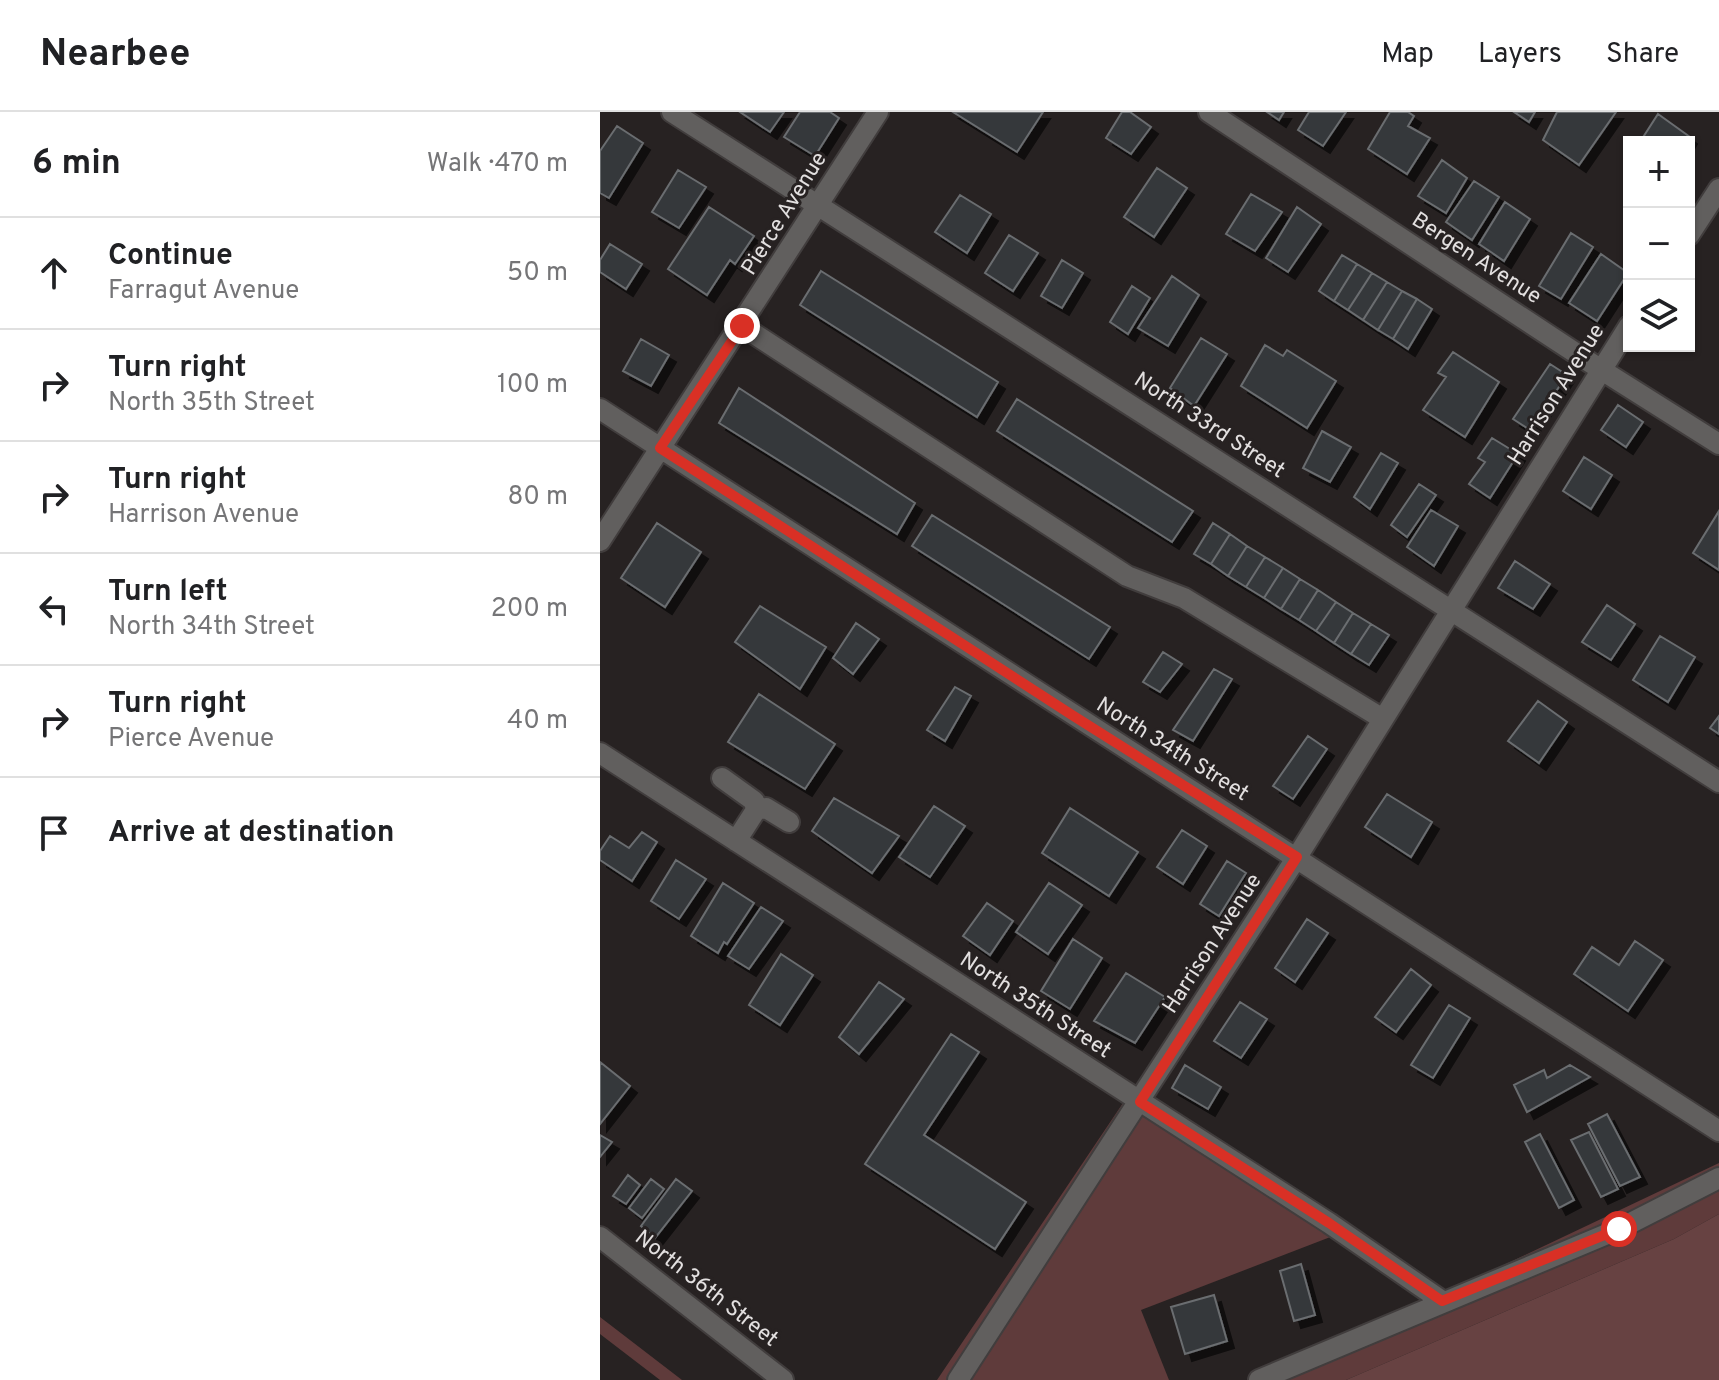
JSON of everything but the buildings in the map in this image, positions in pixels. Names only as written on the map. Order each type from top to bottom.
[{"type":"street","name":"North 33rd Street","points":[[672,112],[1719,782]]},
{"type":"street","name":"Pierce Avenue","points":[[600,541],[878,112]]},
{"type":"street","name":"Bergen Avenue","points":[[1209,112],[1719,444]]},
{"type":"street","points":[[1695,226],[1719,189]]},
{"type":"street","points":[[742,326],[1127,576],[1184,598],[1383,719]]},
{"type":"street","name":"Harrison Avenue","points":[[958,1380],[1297,857],[1623,335]]},
{"type":"street","name":"North 34th Street","points":[[600,409],[1719,1131]]},
{"type":"street","name":"North 35th Street","points":[[600,753],[1329,1223],[1442,1301]]},
{"type":"street","points":[[722,778],[754,801],[756,810],[736,841]]},
{"type":"street","points":[[756,810],[766,808],[789,822]]},
{"type":"street","points":[[1259,1380],[1619,1229],[1719,1178]]},
{"type":"street","name":"North 36th Street","points":[[600,1237],[783,1380]]},
{"type":"shaded area","points":[[1123,1103],[1333,1236],[1141,1310],[1169,1380],[937,1380]]},
{"type":"shaded area","points":[[1719,1163],[1719,1214],[1674,1239],[1346,1380],[1261,1380]]},
{"type":"shaded area","points":[[1719,1214],[1719,1380],[1346,1380],[1674,1239]]},
{"type":"shaded area","points":[[600,1317],[682,1380],[660,1380],[600,1334]]},
{"type":"route","points":[[742,326],[660,448],[1297,857],[1140,1102],[1329,1223],[1442,1301],[1619,1229]]}]
